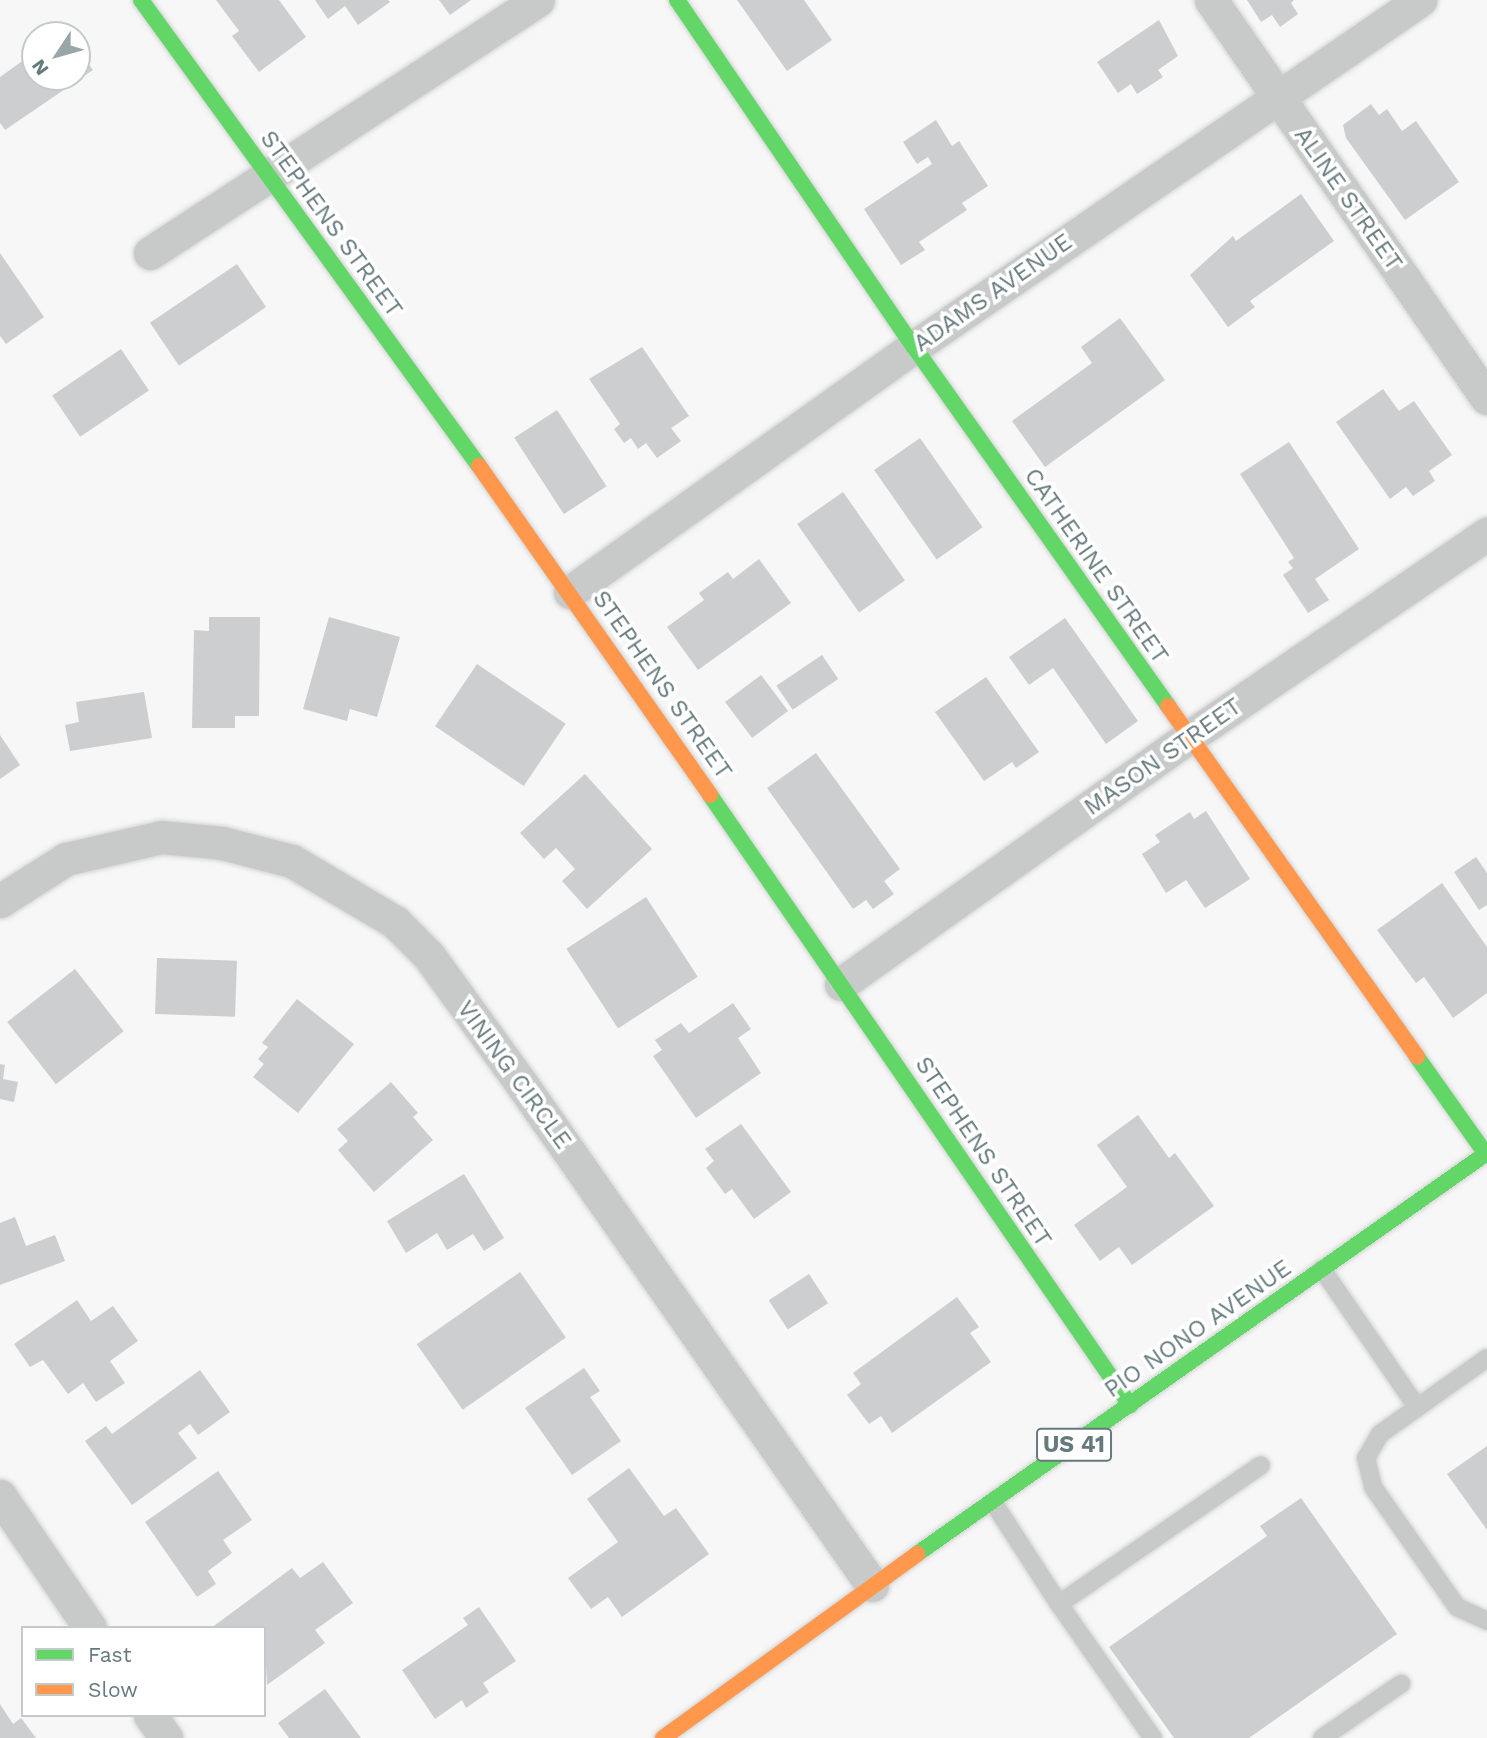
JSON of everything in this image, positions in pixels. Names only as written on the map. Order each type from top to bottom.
[{"type":"street","name":"STEPHENS STREET","points":[[142,0],[570,592],[1130,1405]]},
{"type":"street","points":[[150,253],[538,0]]},
{"type":"street","name":"CATHERINE STREET","points":[[677,0],[914,347],[1487,1153]]},
{"type":"street","name":"ALINE STREET","points":[[1211,0],[1487,398]]},
{"type":"street","name":"ADAMS AVENUE","points":[[570,592],[914,347],[1420,0]]},
{"type":"street","name":"MASON STREET","points":[[841,985],[1189,737],[1487,534]]},
{"type":"street","name":"VINING CIRCLE","points":[[0,901],[66,859],[161,837],[222,844],[292,861],[395,922],[429,956],[523,1086],[872,1585]]},
{"type":"street","name":"PIO NONO AVENUE","points":[[663,1738],[872,1585],[993,1503],[1487,1153]]},
{"type":"street","points":[[0,1496],[89,1626]]},
{"type":"street","points":[[151,1717],[166,1738]]},
{"type":"lane","points":[[1322,1269],[1417,1407]]},
{"type":"lane","points":[[1487,1358],[1380,1434],[1366,1458],[1373,1487],[1457,1607],[1487,1621]]},
{"type":"lane","points":[[1059,1604],[1261,1465]]},
{"type":"lane","points":[[993,1503],[1059,1604],[1153,1738]]},
{"type":"lane","points":[[1322,1738],[1401,1684]]},
{"type":"building","points":[[216,0],[279,0],[306,37],[259,72],[232,36],[239,31]]},
{"type":"building","points":[[315,0],[390,2],[358,25],[345,6],[328,19]]},
{"type":"building","points":[[439,0],[471,0],[450,15]]},
{"type":"building","points":[[737,0],[804,0],[832,40],[787,71]]},
{"type":"building","points":[[1247,0],[1294,0],[1291,3],[1298,14],[1280,27],[1272,15],[1261,22]]},
{"type":"building","points":[[1159,20],[1178,56],[1158,70],[1163,77],[1137,94],[1131,84],[1118,93],[1097,62]]},
{"type":"building","points":[[21,62],[21,91],[62,91],[5,130],[0,123],[0,77]]},
{"type":"building","points":[[1371,104],[1379,115],[1387,109],[1402,131],[1416,121],[1459,182],[1405,220],[1346,138],[1343,125]]},
{"type":"building","points":[[936,120],[952,146],[959,141],[988,186],[962,203],[967,210],[919,242],[925,250],[901,265],[864,209],[932,164],[928,157],[917,164],[903,142]]},
{"type":"building","points":[[1301,194],[1334,241],[1250,301],[1255,307],[1228,327],[1190,275],[1233,236],[1236,241]]},
{"type":"building","points":[[0,253],[44,317],[6,344],[0,336]]},
{"type":"building","points":[[237,264],[266,307],[179,366],[150,323]]},
{"type":"building","points":[[1120,318],[1165,380],[1045,467],[1012,421],[1092,363],[1081,347]]},
{"type":"building","points":[[642,347],[689,416],[671,428],[681,441],[657,458],[646,443],[638,449],[631,438],[624,443],[614,429],[620,424],[589,379]]},
{"type":"building","points":[[121,349],[149,390],[80,437],[52,395]]},
{"type":"building","points":[[1383,389],[1399,411],[1414,401],[1452,455],[1429,471],[1435,481],[1413,496],[1406,487],[1390,499],[1336,422]]},
{"type":"building","points":[[557,410],[607,486],[564,514],[514,438]]},
{"type":"building","points":[[920,438],[983,527],[937,559],[874,470]]},
{"type":"building","points":[[1289,442],[1359,549],[1315,579],[1329,600],[1308,613],[1283,575],[1293,568],[1288,562],[1294,558],[1240,474]]},
{"type":"building","points":[[843,492],[905,580],[859,613],[797,524]]},
{"type":"building","points":[[759,559],[791,603],[698,670],[667,627],[704,600],[699,593],[728,572],[733,579]]},
{"type":"building","points":[[209,617],[260,617],[259,716],[235,716],[235,728],[192,728],[194,630],[209,631]]},
{"type":"building","points":[[329,617],[400,637],[377,717],[350,709],[347,721],[303,709]]},
{"type":"building","points":[[1065,618],[1138,721],[1106,744],[1053,668],[1029,685],[1009,657]]},
{"type":"building","points":[[822,655],[838,679],[793,710],[776,686]]},
{"type":"building","points":[[477,664],[566,724],[524,786],[435,726]]},
{"type":"building","points":[[761,675],[788,711],[752,738],[725,702]]},
{"type":"building","points":[[986,677],[1039,752],[1016,768],[1012,762],[984,781],[935,712]]},
{"type":"building","points":[[144,692],[152,738],[70,751],[65,725],[79,722],[76,702]]},
{"type":"building","points":[[0,735],[20,765],[0,779]]},
{"type":"building","points":[[816,753],[900,869],[884,881],[894,894],[873,909],[866,900],[853,909],[767,788]]},
{"type":"building","points":[[585,774],[652,849],[587,909],[562,881],[575,869],[556,848],[544,859],[520,833]]},
{"type":"building","points":[[1206,811],[1250,879],[1205,908],[1186,880],[1166,893],[1142,854],[1160,842],[1155,835],[1190,812],[1194,819]]},
{"type":"building","points":[[1476,857],[1487,873],[1487,905],[1479,910],[1454,872]]},
{"type":"building","points":[[1442,883],[1487,947],[1487,993],[1453,1018],[1424,977],[1416,983],[1377,930]]},
{"type":"building","points":[[646,897],[698,977],[618,1028],[566,949]]},
{"type":"building","points":[[157,958],[237,961],[235,1017],[155,1014]]},
{"type":"building","points":[[75,969],[124,1031],[56,1084],[7,1022]]},
{"type":"building","points":[[297,999],[354,1044],[298,1113],[253,1077],[264,1064],[258,1059],[268,1047],[262,1043]]},
{"type":"building","points":[[733,1003],[751,1029],[738,1038],[761,1073],[696,1118],[653,1056],[662,1050],[655,1040],[681,1023],[689,1033]]},
{"type":"building","points":[[0,1064],[5,1065],[3,1079],[18,1082],[14,1102],[0,1099]]},
{"type":"building","points":[[391,1082],[418,1113],[413,1117],[433,1140],[374,1192],[338,1150],[348,1141],[337,1129]]},
{"type":"building","points":[[1138,1115],[1169,1158],[1175,1153],[1214,1206],[1132,1265],[1119,1247],[1100,1261],[1074,1225],[1127,1187],[1097,1145]]},
{"type":"building","points":[[741,1124],[791,1192],[754,1219],[732,1189],[725,1194],[706,1168],[714,1161],[705,1149]]},
{"type":"building","points":[[464,1174],[504,1238],[484,1251],[473,1234],[447,1250],[437,1233],[406,1253],[387,1221]]},
{"type":"building","points":[[15,1217],[26,1246],[55,1235],[65,1261],[0,1285],[0,1223]]},
{"type":"building","points":[[520,1272],[566,1338],[463,1410],[417,1344]]},
{"type":"building","points":[[809,1274],[828,1303],[788,1329],[769,1300]]},
{"type":"building","points":[[957,1297],[979,1327],[970,1333],[991,1362],[892,1433],[881,1416],[869,1424],[847,1395],[861,1384],[853,1373]]},
{"type":"building","points":[[77,1300],[91,1321],[113,1306],[138,1341],[110,1361],[125,1383],[96,1402],[83,1383],[68,1394],[43,1360],[30,1367],[14,1344]]},
{"type":"building","points":[[584,1368],[600,1391],[590,1397],[621,1441],[572,1475],[525,1408]]},
{"type":"building","points":[[200,1370],[230,1412],[198,1435],[190,1424],[178,1433],[197,1458],[132,1505],[85,1441],[106,1426],[112,1434]]},
{"type":"building","points":[[1487,1446],[1487,1530],[1447,1474]]},
{"type":"building","points":[[629,1468],[664,1516],[676,1508],[709,1554],[622,1617],[608,1597],[591,1609],[568,1578],[618,1542],[587,1499]]},
{"type":"building","points":[[218,1471],[252,1520],[223,1540],[232,1553],[208,1571],[216,1584],[197,1597],[145,1522]]},
{"type":"building","points":[[1301,1498],[1397,1634],[1249,1738],[1174,1738],[1109,1647],[1267,1536],[1260,1526]]},
{"type":"building","points":[[323,1562],[353,1603],[315,1630],[325,1643],[267,1685],[266,1626],[214,1626],[292,1568],[300,1578]]},
{"type":"building","points":[[479,1607],[516,1661],[483,1683],[489,1692],[466,1708],[462,1700],[435,1719],[402,1670],[468,1625],[463,1618]]},
{"type":"building","points":[[325,1689],[361,1738],[289,1738],[278,1723]]},
{"type":"building","points":[[0,1704],[13,1724],[21,1718],[36,1738],[0,1738]]},
{"type":"traffic: fast","points":[[141,0],[479,466]]},
{"type":"traffic: fast","points":[[677,0],[914,347],[1168,706]]},
{"type":"traffic: fast","points":[[710,795],[1130,1405]]},
{"type":"traffic: fast","points":[[1417,1057],[1486,1154]]},
{"type":"traffic: fast","points":[[917,1554],[1487,1153]]},
{"type":"traffic: slow","points":[[479,466],[710,795]]},
{"type":"traffic: slow","points":[[1168,706],[1417,1057]]},
{"type":"traffic: slow","points":[[663,1738],[917,1554]]}]
